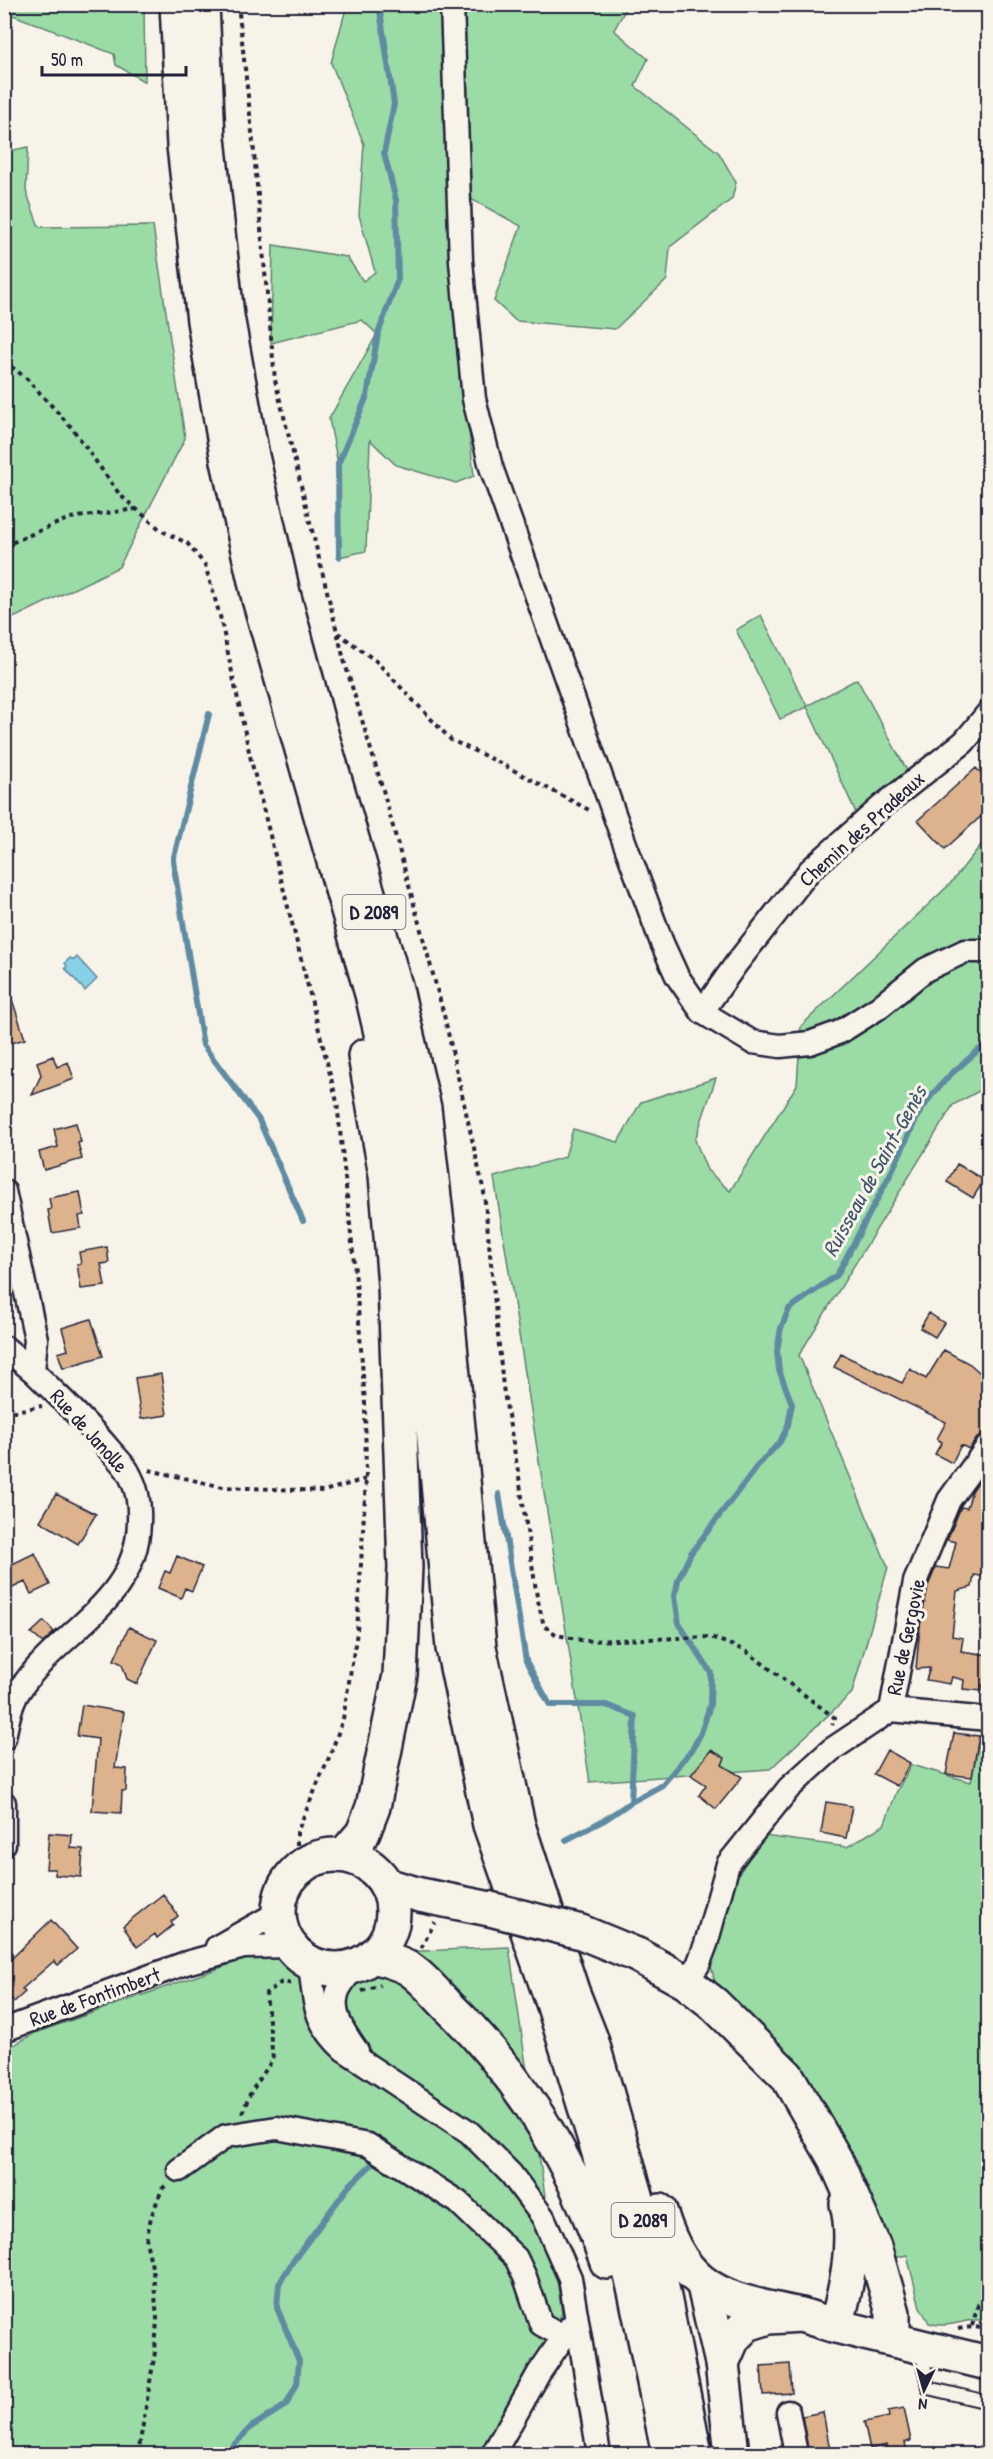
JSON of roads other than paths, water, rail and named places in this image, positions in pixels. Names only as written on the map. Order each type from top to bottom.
[{"type":"main road","name":"D 2089","points":[[177,4],[184,146],[204,321],[230,472],[259,599],[372,993],[399,1110],[424,1328],[453,1648],[490,1825],[553,2003],[599,2153],[651,2366],[669,2454]]},
{"type":"main road","name":"D 2089","points":[[202,4],[208,138],[227,316],[252,456],[283,593],[321,734],[396,989],[424,1108],[447,1313],[479,1647],[518,1825],[572,1991],[591,2039],[661,2282],[695,2454]]},
{"type":"main road","points":[[295,729],[319,870],[368,1064],[386,1175],[395,1286],[405,1567],[400,1675],[373,1807],[363,1833],[344,1856]]},
{"type":"main road","points":[[364,1960],[384,1942],[391,1926],[392,1905],[386,1885],[375,1871],[361,1861],[344,1856],[319,1858],[297,1870],[284,1889],[279,1912],[282,1930],[300,1954],[332,1968],[364,1960],[410,1969],[469,2026],[522,2093],[571,2172],[595,2225],[622,2305],[651,2366]]},
{"type":"main road","points":[[386,1885],[581,1932],[638,1954],[686,1982],[714,2004],[787,2076],[836,2159],[874,2247],[893,2313],[908,2343]]},
{"type":"main road","points":[[391,1926],[439,1914],[489,1909]]},
{"type":"main road","points":[[591,2039],[624,2096],[668,2236],[682,2263],[704,2286],[748,2304],[801,2315],[836,2326],[988,2363]]},
{"type":"main road","points":[[836,2159],[850,2215],[849,2274],[836,2326]]},
{"type":"main road","points":[[704,2286],[722,2363],[732,2454]]},
{"type":"main road","points":[[722,2363],[733,2338],[747,2324],[769,2317],[801,2315]]},
{"type":"street","points":[[452,4],[461,261],[474,399],[491,467],[618,825],[662,943],[677,976],[702,1012],[752,1042],[780,1046],[810,1043],[840,1032],[878,1008],[925,970],[965,951],[988,951]]},
{"type":"street","name":"Chemin des Pradeaux","points":[[702,1012],[736,964],[810,870],[881,807],[964,742],[988,713]]},
{"type":"street","name":"Rue de Janolle","points":[[4,1191],[36,1339],[33,1371],[94,1431],[126,1468],[138,1492],[139,1541],[132,1564],[109,1600],[54,1648],[18,1692],[4,1738]]},
{"type":"street","points":[[4,1347],[33,1371]]},
{"type":"street","name":"Rue de Gergovie","points":[[686,1982],[698,1965],[706,1944],[728,1864],[789,1788],[831,1750],[891,1710],[915,1582],[949,1500],[988,1446]]},
{"type":"street","points":[[891,1710],[988,1719]]},
{"type":"street","points":[[4,1803],[4,1844]]},
{"type":"street","name":"Rue de Fontimbert","points":[[186,1963],[279,1912]]},
{"type":"street","name":"Rue de Fontimbert","points":[[4,2030],[186,1963],[244,1947],[300,1954]]},
{"type":"street","points":[[300,1954],[315,2008],[327,2034],[343,2049],[469,2132],[512,2174],[543,2217],[570,2278],[599,2454]]},
{"type":"street","points":[[364,1960],[337,1994],[337,2012],[342,2029],[365,2062]]},
{"type":"street","points":[[179,2170],[226,2136],[277,2128],[368,2145],[458,2202],[516,2258],[541,2324],[563,2336]]},
{"type":"street","points":[[493,2454],[539,2373],[577,2317]]},
{"type":"street","points":[[788,2412],[796,2454]]},
{"type":"lane","points":[[908,2343],[928,2388],[988,2402]]},
{"type":"water","points":[[77,957],[97,979],[85,991],[65,968],[67,966],[65,963],[70,958],[74,960]]},
{"type":"waterway","points":[[339,557],[338,464],[367,396],[378,334],[398,279],[396,200],[384,153],[394,104],[379,4]]},
{"type":"waterway","points":[[209,714],[173,861],[203,1045],[259,1120],[303,1221]]},
{"type":"waterway","name":"Ruisseau de Saint-Genès","points":[[566,1840],[662,1785],[692,1750],[701,1733],[710,1705],[711,1673],[679,1624],[675,1596],[678,1580],[691,1553],[758,1465],[780,1442],[788,1425],[792,1404],[779,1370],[777,1351],[781,1328],[789,1309],[837,1275],[891,1173],[918,1115],[931,1096],[951,1074],[988,1042]]},
{"type":"waterway","points":[[499,1494],[526,1661],[550,1705],[606,1705],[635,1716],[631,1802]]},
{"type":"waterway","name":"Ruisseau de Saint-Genès","points":[[225,2454],[251,2427],[286,2405],[297,2384],[299,2361],[277,2308],[279,2284],[293,2261],[349,2186],[371,2165]]}]
